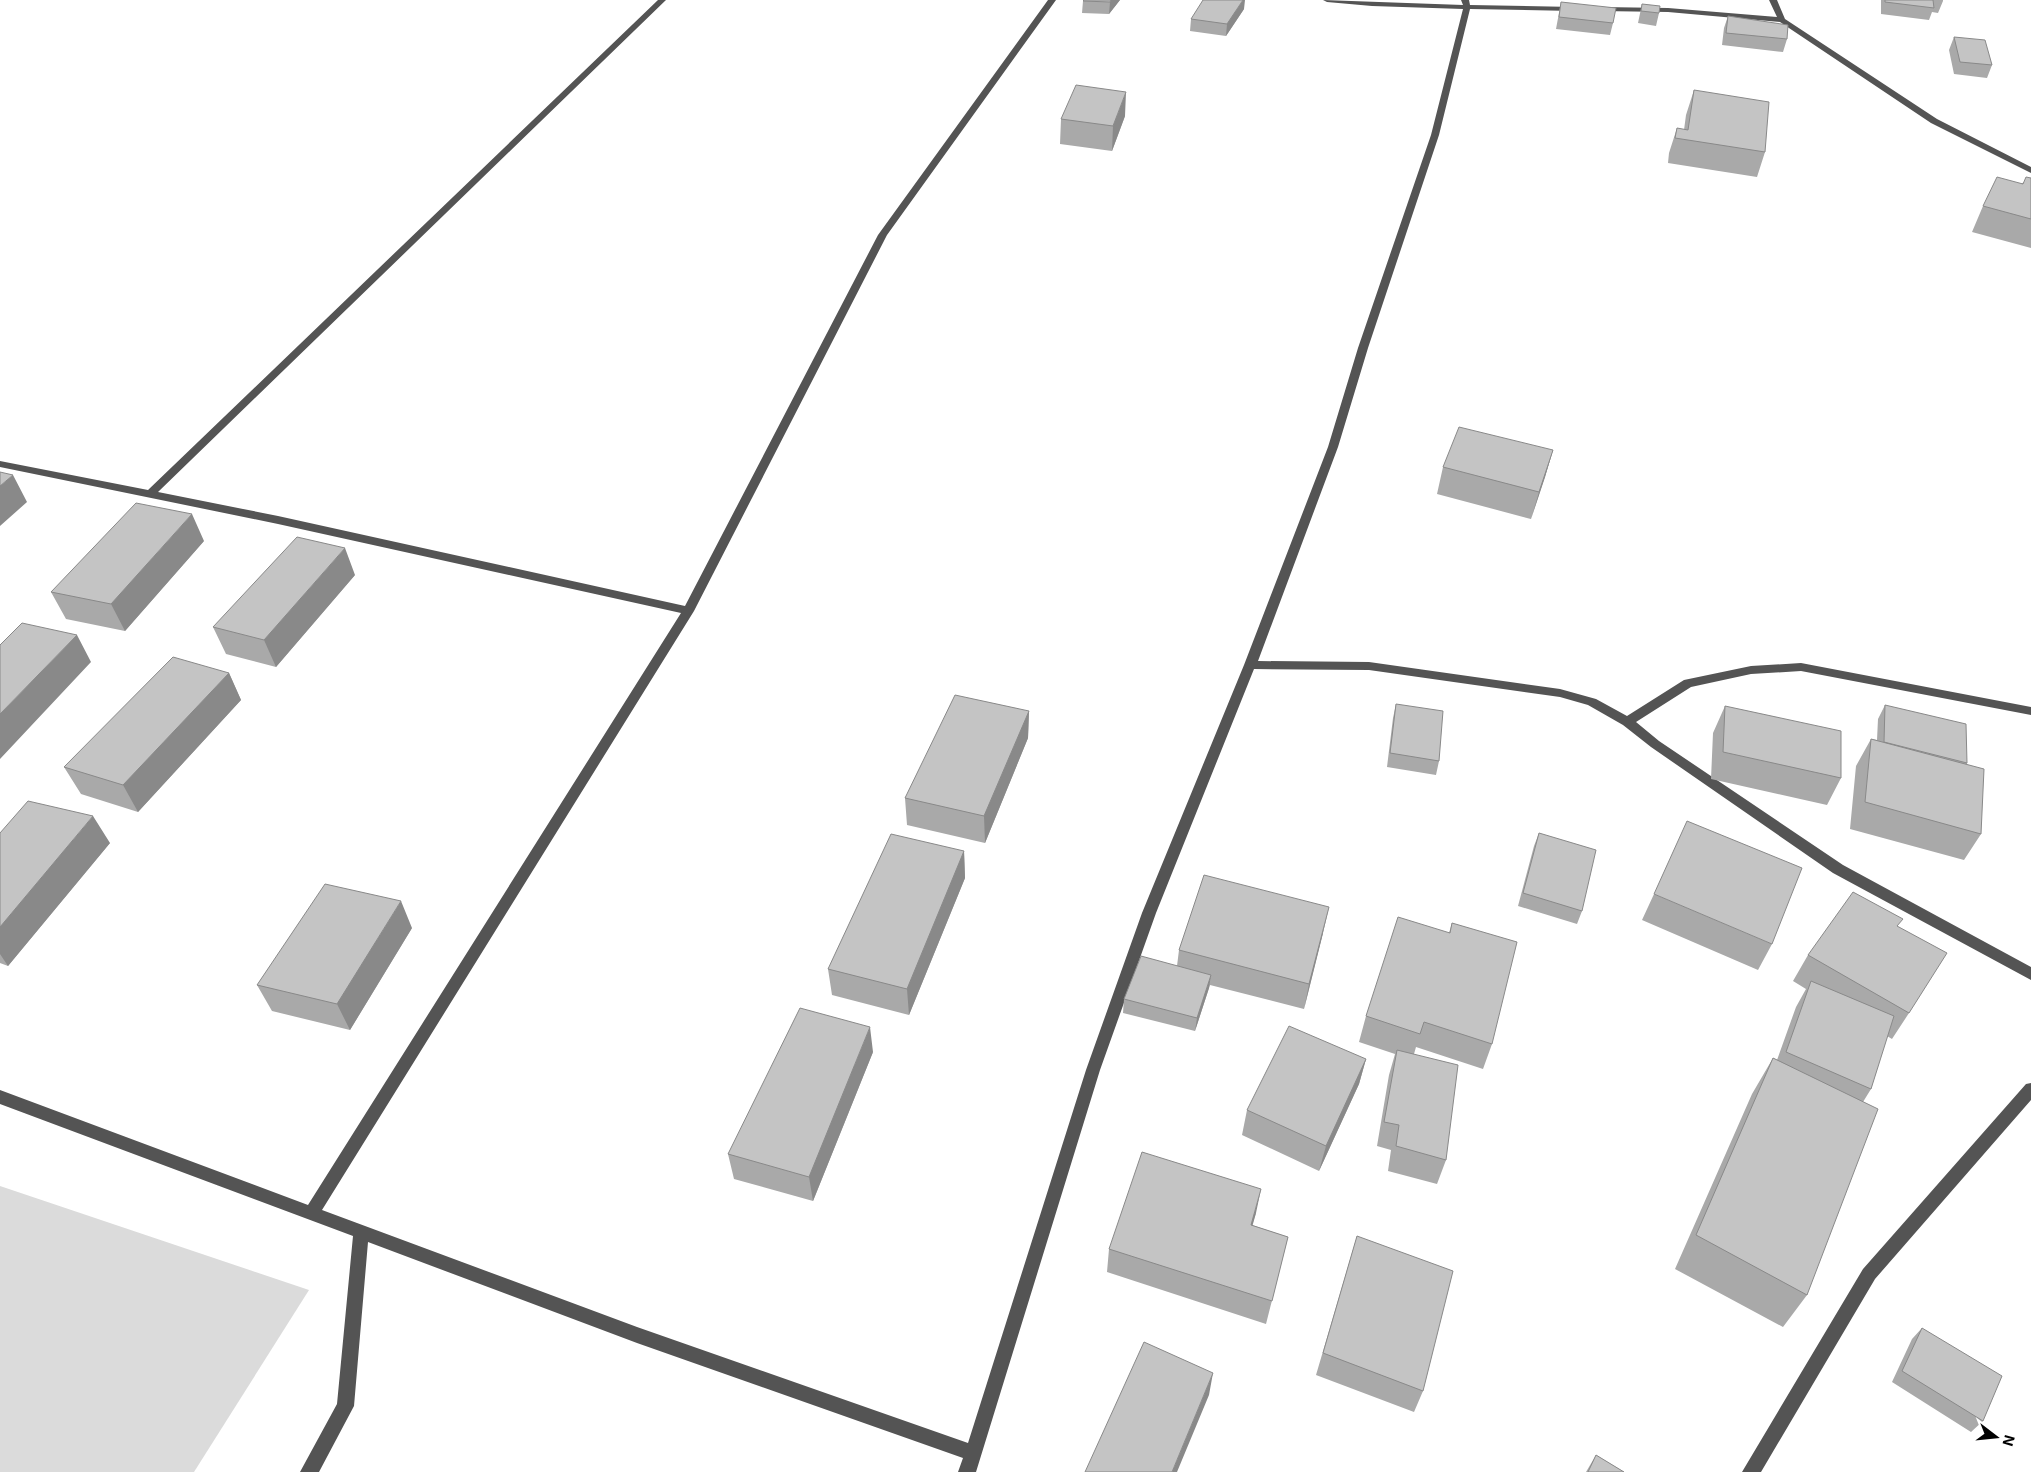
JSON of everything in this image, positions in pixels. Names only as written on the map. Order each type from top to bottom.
[{"type":"street","points":[[150,494],[662,0]]},
{"type":"street","points":[[312,1213],[688,611],[883,235],[1052,0]]},
{"type":"street","points":[[1327,0],[1372,4],[1466,3],[1582,9]]},
{"type":"street","points":[[1773,0],[1782,20]]},
{"type":"street","points":[[967,1472],[1096,1061],[1149,913],[1250,665],[1333,447],[1363,348],[1435,135],[1459,39],[1466,21],[1466,3]]},
{"type":"street","points":[[1592,9],[1668,10],[1782,20],[1934,121],[2031,170]]},
{"type":"street","points":[[0,464],[278,520],[688,611]]},
{"type":"street","points":[[1250,665],[1369,666],[1560,693],[1592,702],[1627,722],[1655,744],[1838,869],[2031,974]]},
{"type":"street","points":[[1627,722],[1688,683],[1751,670],[1801,667],[2031,711]]},
{"type":"street","points":[[1751,1472],[1870,1274],[2031,1089]]},
{"type":"street","points":[[0,1097],[636,1335],[972,1453]]},
{"type":"street","points":[[309,1472],[345,1406],[361,1232]]},
{"type":"shaded area","points":[[0,1186],[309,1290],[194,1472],[0,1472]]},
{"type":"building","points":[[1084,0],[1111,0],[1110,2]]},
{"type":"building","points":[[1203,0],[1243,0],[1227,24],[1191,19]]},
{"type":"building","points":[[1885,0],[1933,0],[1934,8],[1885,2]]},
{"type":"building","points":[[1561,2],[1616,8],[1613,23],[1559,17]]},
{"type":"building","points":[[1642,4],[1660,6],[1659,13],[1641,11]]},
{"type":"building","points":[[1728,16],[1788,25],[1787,39],[1726,33]]},
{"type":"building","points":[[1954,37],[1985,40],[1992,65],[1960,62]]},
{"type":"building","points":[[1076,85],[1126,92],[1113,126],[1061,119]]},
{"type":"building","points":[[1694,90],[1769,102],[1765,152],[1675,138],[1677,128],[1688,130]]},
{"type":"building","points":[[1997,177],[2023,184],[2026,177],[2031,178],[2031,219],[1983,206]]},
{"type":"building","points":[[1459,427],[1553,450],[1539,492],[1443,467]]},
{"type":"building","points":[[0,472],[13,475],[0,486]]},
{"type":"building","points":[[136,503],[192,514],[111,604],[51,592]]},
{"type":"building","points":[[297,537],[345,548],[264,640],[213,627]]},
{"type":"building","points":[[22,623],[77,635],[0,714],[0,645]]},
{"type":"building","points":[[173,657],[229,673],[123,785],[64,767]]},
{"type":"building","points":[[955,695],[1029,711],[984,816],[905,798]]},
{"type":"building","points":[[1396,704],[1443,711],[1439,761],[1390,753]]},
{"type":"building","points":[[1885,705],[1966,724],[1967,763],[1884,742]]},
{"type":"building","points":[[1725,706],[1841,731],[1841,778],[1723,752]]},
{"type":"building","points":[[1871,739],[1984,769],[1981,834],[1865,802]]},
{"type":"building","points":[[28,801],[93,816],[0,927],[0,833]]},
{"type":"building","points":[[1687,821],[1802,868],[1772,944],[1654,894]]},
{"type":"building","points":[[1539,833],[1596,850],[1582,911],[1523,893]]},
{"type":"building","points":[[891,834],[964,851],[907,989],[828,969]]},
{"type":"building","points":[[1204,875],[1329,907],[1309,984],[1179,950]]},
{"type":"building","points":[[325,884],[401,901],[337,1004],[257,985]]},
{"type":"building","points":[[1853,892],[1903,919],[1897,926],[1947,953],[1909,1013],[1808,955]]},
{"type":"building","points":[[1398,917],[1450,933],[1452,923],[1517,942],[1492,1044],[1424,1022],[1420,1034],[1366,1016]]},
{"type":"building","points":[[1141,956],[1211,975],[1197,1018],[1124,999]]},
{"type":"building","points":[[1811,981],[1894,1016],[1871,1089],[1786,1052]]},
{"type":"building","points":[[800,1008],[870,1027],[809,1177],[728,1154]]},
{"type":"building","points":[[1289,1026],[1366,1059],[1326,1146],[1247,1110]]},
{"type":"building","points":[[1397,1050],[1458,1065],[1446,1160],[1396,1146],[1399,1125],[1384,1122]]},
{"type":"building","points":[[1773,1058],[1878,1109],[1807,1295],[1696,1235]]},
{"type":"building","points":[[1142,1152],[1261,1189],[1251,1225],[1288,1237],[1272,1301],[1109,1249]]},
{"type":"building","points":[[1357,1236],[1453,1271],[1423,1391],[1323,1353]]},
{"type":"building","points":[[1922,1328],[2002,1376],[1983,1421],[1902,1371]]},
{"type":"building","points":[[1144,1342],[1213,1373],[1172,1472],[1085,1472]]},
{"type":"building","points":[[1596,1455],[1624,1472],[1588,1472]]}]
